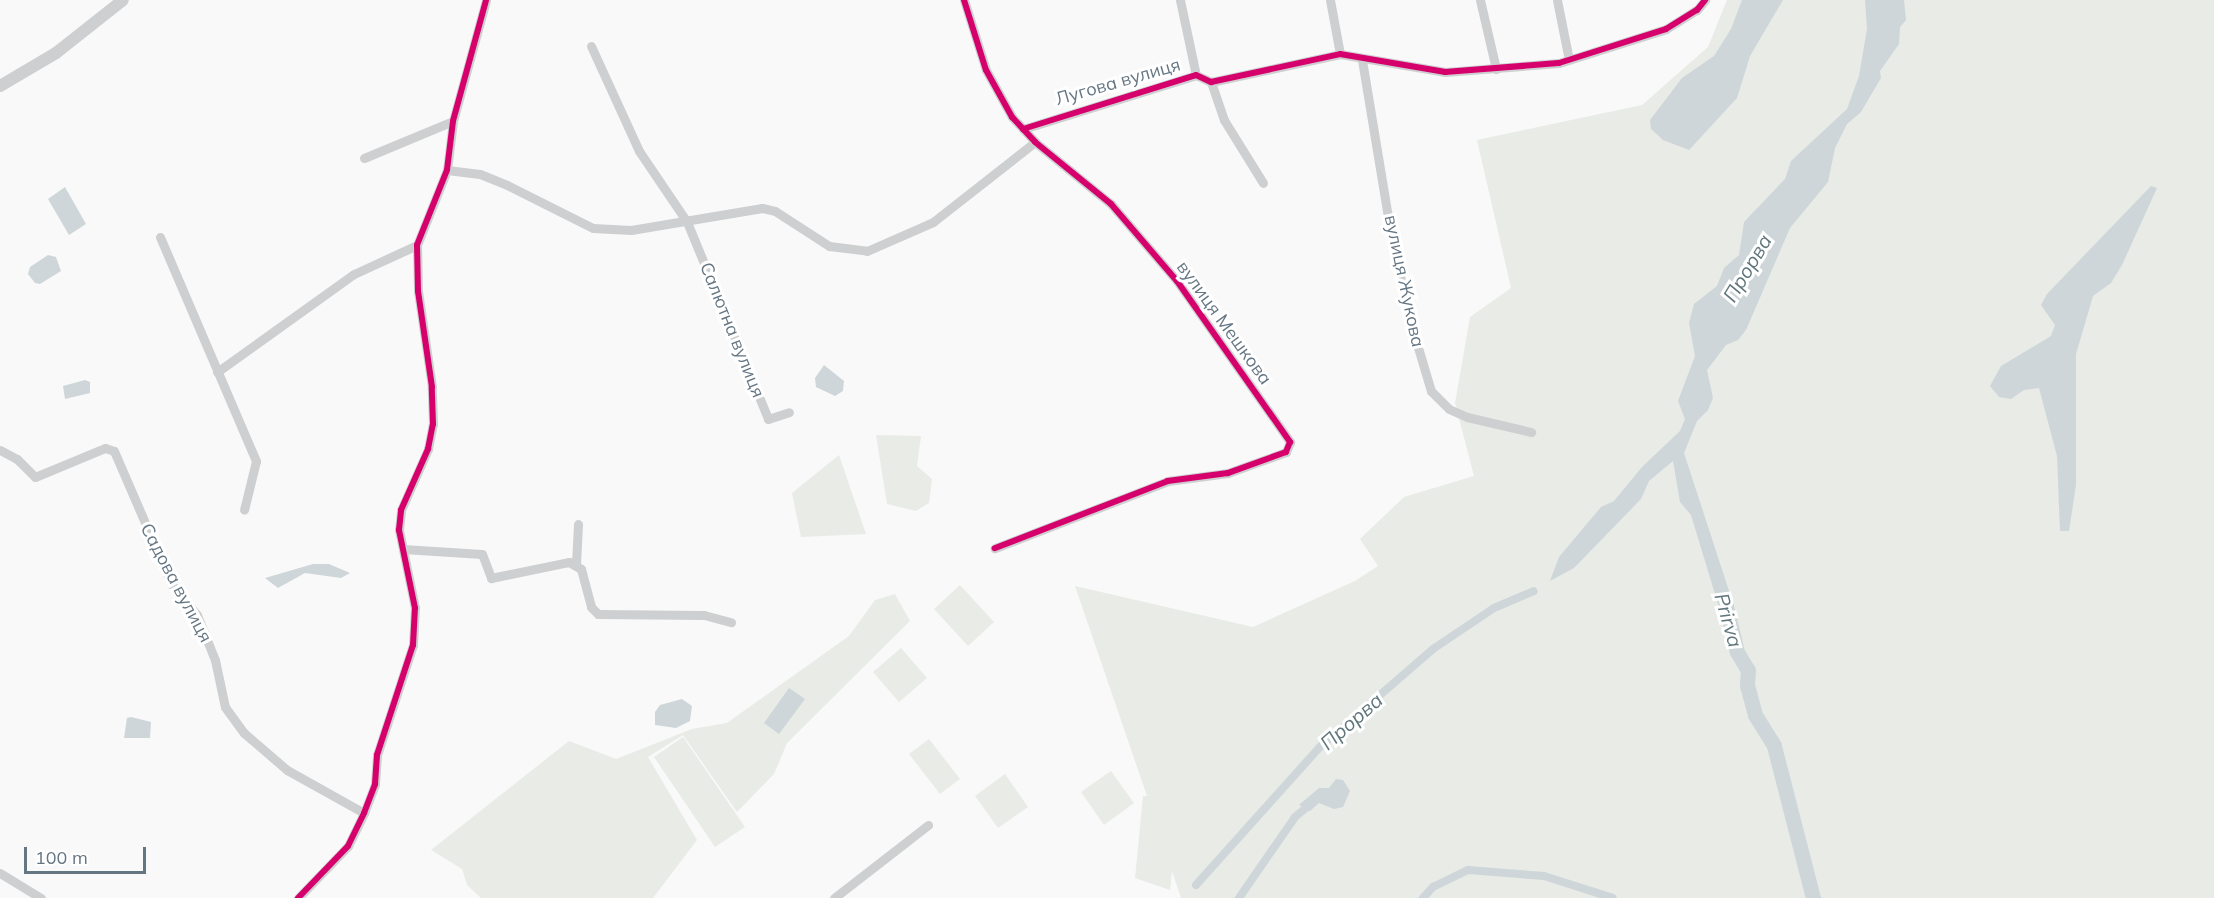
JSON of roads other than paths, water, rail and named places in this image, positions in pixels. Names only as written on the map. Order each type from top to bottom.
[{"type":"street","points":[[0,86],[56,53],[123,0]]},
{"type":"street","points":[[298,898],[348,846],[364,813],[375,784],[377,755],[416,628],[403,549],[401,510],[428,449],[433,424],[432,387],[418,291],[417,245],[447,170],[453,122],[486,0]]},
{"type":"street","name":"вулиця Мешкова","points":[[964,0],[986,70],[1023,129],[1035,142],[1112,204],[1177,281],[1290,442],[1286,452],[1238,470],[1168,481],[995,548]]},
{"type":"street","points":[[1180,0],[1196,75]]},
{"type":"street","points":[[1330,0],[1341,54]]},
{"type":"street","points":[[1480,0],[1496,69]]},
{"type":"street","points":[[1557,0],[1569,60]]},
{"type":"street","points":[[1263,183],[1224,120],[1211,82],[1341,54],[1362,60],[1445,72],[1496,69],[1569,60],[1666,29],[1697,10],[1705,0]]},
{"type":"street","name":"Салютна вулиця","points":[[591,46],[639,151],[687,222],[768,419],[789,412]]},
{"type":"street","name":"вулиця Жукова","points":[[1362,60],[1391,236],[1410,324],[1431,391],[1449,409],[1467,417],[1531,432]]},
{"type":"street","name":"Лугова вулиця","points":[[1023,129],[1196,75],[1211,82]]},
{"type":"street","points":[[364,158],[453,122]]},
{"type":"street","points":[[447,170],[480,174],[593,228],[631,230],[768,209],[812,238],[841,249],[867,251],[933,222],[1035,142]]},
{"type":"street","points":[[160,237],[256,461],[244,510]]},
{"type":"street","points":[[217,372],[354,274],[417,245]]},
{"type":"street","name":"Садова вулиця","points":[[0,450],[17,459],[35,477],[105,448],[114,451],[172,585],[196,615],[215,660],[225,707],[244,734],[287,770],[364,813]]},
{"type":"street","points":[[578,524],[576,564],[591,607],[598,614],[704,615],[731,621]]},
{"type":"street","points":[[403,549],[482,554],[486,557],[487,576],[492,578],[569,562],[576,564]]},
{"type":"street","points":[[834,898],[928,825]]},
{"type":"street","points":[[0,873],[41,898]]},
{"type":"water","points":[[1742,0],[1783,0],[1750,56],[1737,98],[1689,150],[1663,140],[1651,129],[1650,120],[1682,78],[1714,56],[1731,29]]},
{"type":"water","points":[[1865,0],[1904,0],[1906,20],[1900,27],[1899,44],[1880,71],[1881,78],[1861,112],[1847,124],[1835,148],[1828,182],[1790,228],[1746,330],[1738,340],[1726,345],[1707,370],[1713,398],[1708,410],[1697,421],[1684,453],[1731,597],[1732,625],[1718,604],[1691,515],[1680,502],[1673,461],[1649,481],[1641,499],[1574,568],[1550,581],[1559,557],[1601,507],[1614,501],[1642,467],[1680,431],[1685,419],[1678,401],[1695,356],[1689,323],[1694,304],[1717,286],[1724,268],[1739,255],[1744,222],[1785,179],[1791,161],[1847,109],[1859,76],[1867,29]]},
{"type":"water","points":[[2151,186],[2157,188],[2122,265],[2111,283],[2093,296],[2076,354],[2076,485],[2069,531],[2060,531],[2057,456],[2039,388],[2024,390],[2011,399],[1999,397],[1990,386],[2001,366],[2051,336],[2055,325],[2041,305],[2047,294]]},
{"type":"water","points":[[65,187],[86,224],[69,235],[48,199]]},
{"type":"water","points":[[48,255],[56,257],[61,271],[40,284],[35,283],[28,274],[30,267]]},
{"type":"water","points":[[824,365],[844,381],[843,391],[835,396],[816,387],[815,378]]},
{"type":"water","points":[[85,380],[90,382],[90,393],[65,399],[63,386]]},
{"type":"water","points":[[313,564],[329,564],[350,573],[341,578],[305,573],[278,588],[265,578]]},
{"type":"water","points":[[789,688],[805,699],[779,734],[764,723]]},
{"type":"water","points":[[682,699],[692,706],[690,721],[676,728],[655,725],[655,712],[660,705]]},
{"type":"water","points":[[127,718],[151,722],[150,738],[124,738]]},
{"type":"water","points":[[1336,779],[1343,780],[1350,791],[1343,807],[1334,809],[1319,803],[1310,811],[1299,805],[1319,788],[1329,788]]},
{"type":"waterway","name":"Прорва","points":[[1196,885],[1320,747],[1433,649],[1494,608],[1534,591]]},
{"type":"waterway","name":"Prirva","points":[[1726,606],[1737,652],[1748,670],[1747,685],[1755,715],[1774,746],[1813,898]]},
{"type":"waterway","points":[[1239,898],[1295,817],[1313,802]]},
{"type":"waterway","points":[[1423,898],[1433,887],[1468,870],[1544,876],[1613,898]]}]
